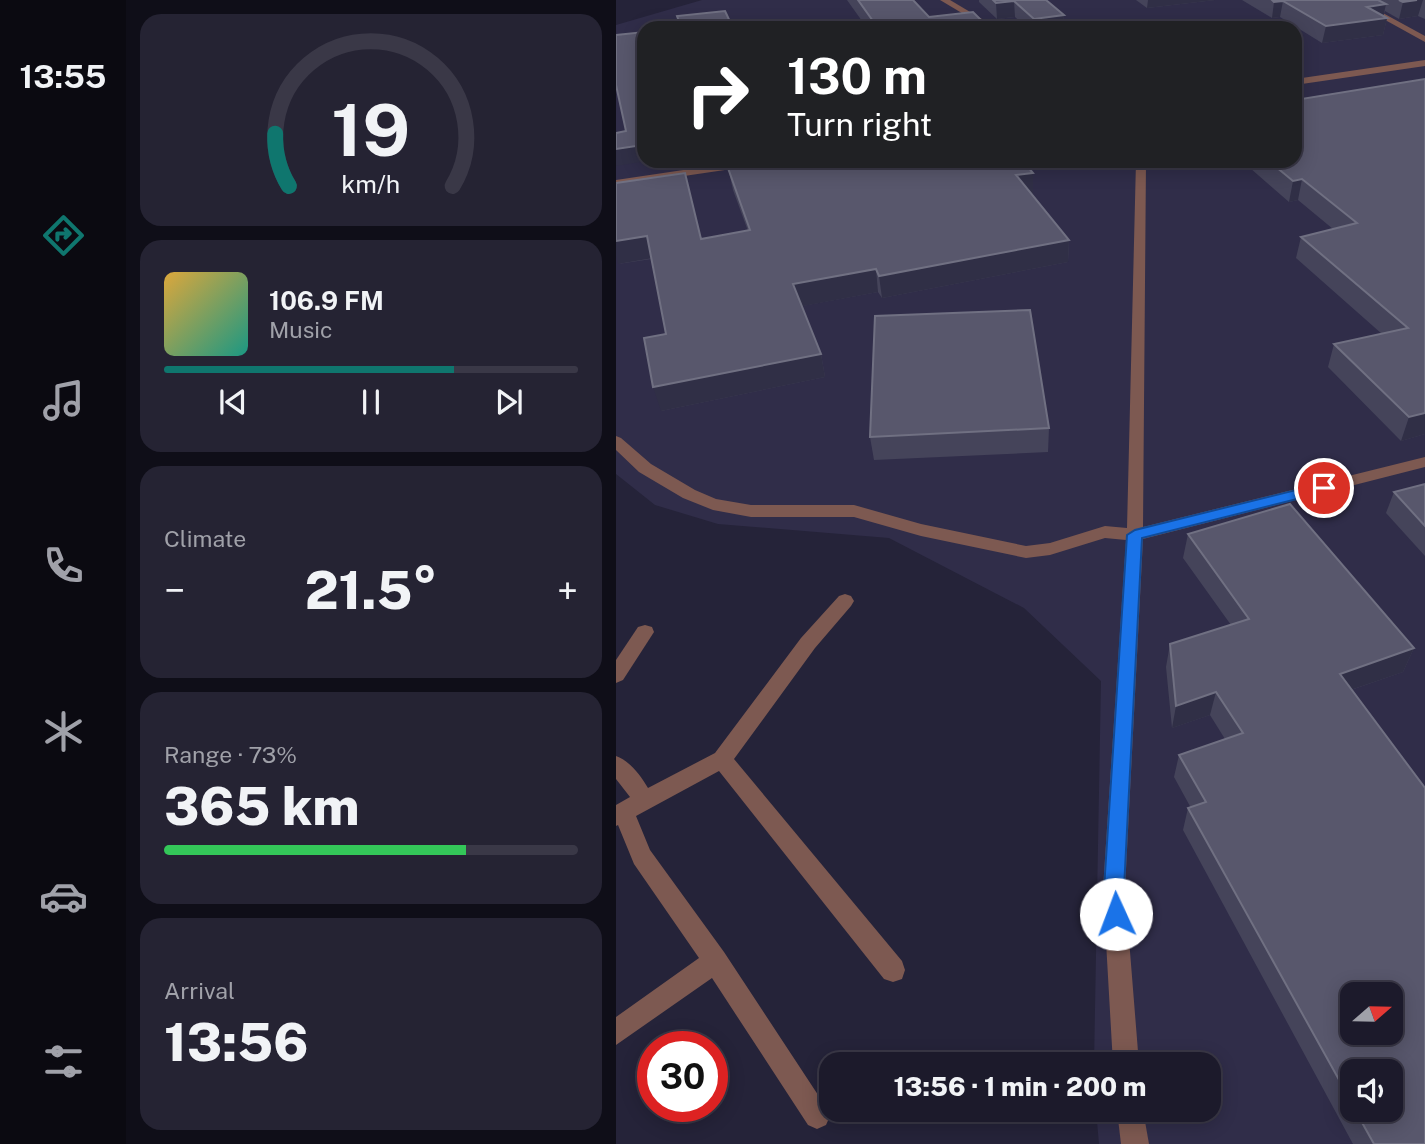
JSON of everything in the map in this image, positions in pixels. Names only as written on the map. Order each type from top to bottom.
[{"type":"street","points":[[944,0],[981,21]]},
{"type":"street","points":[[1353,0],[1425,39]]},
{"type":"street","points":[[1302,81],[1425,62]]},
{"type":"street","points":[[616,183],[718,168]]},
{"type":"street","points":[[1125,1052],[1114,889],[1135,535],[1141,168]]},
{"type":"street","points":[[616,441],[645,468],[689,494],[713,504],[751,511],[854,511],[920,530],[1026,552],[1049,549],[1105,532],[1135,535],[1425,462]]},
{"type":"street","points":[[628,811],[722,759],[808,643],[845,601]]},
{"type":"street","points":[[616,675],[645,632]]},
{"type":"street","points":[[722,759],[893,970]]},
{"type":"street","points":[[616,765],[635,785],[628,811],[642,857],[715,961],[817,1116]]},
{"type":"street","points":[[616,1032],[715,961]]},
{"type":"street","points":[[1132,1122],[1135,1144]]},
{"type":"shaded area","points":[[702,0],[1425,0],[1425,1144],[1099,1144],[1097,1122],[1221,1122],[1221,1052],[1094,1052],[1101,681],[1024,608],[889,538],[718,524],[655,505],[616,474],[616,25]]},
{"type":"building","points":[[858,0],[913,0],[929,17],[973,12],[982,21],[873,21]]},
{"type":"building","points":[[993,0],[1046,0],[1064,15],[1034,19],[1014,1],[996,3]]},
{"type":"building","points":[[1272,0],[1378,0],[1386,4],[1367,7],[1387,18],[1326,26],[1283,1]]},
{"type":"building","points":[[725,11],[730,21],[679,21],[677,16]]},
{"type":"building","points":[[637,33],[637,146],[616,149],[616,133],[626,131],[616,85],[616,35]]},
{"type":"building","points":[[1425,79],[1425,413],[1409,417],[1334,344],[1408,328],[1301,237],[1357,223],[1302,179],[1293,181],[1277,168],[1302,168],[1302,99]]},
{"type":"building","points":[[728,168],[1029,168],[1033,173],[1016,175],[1069,240],[879,276],[876,269],[793,284],[821,354],[653,387],[644,338],[666,334],[647,236],[616,241],[616,183],[685,173],[701,239],[750,230]]},
{"type":"building","points":[[1030,310],[1049,428],[870,437],[875,316]]},
{"type":"building","points":[[1425,484],[1425,526],[1394,492]]},
{"type":"building","points":[[1290,504],[1414,648],[1340,674],[1425,788],[1425,1144],[1374,1144],[1362,1122],[1403,1122],[1403,1059],[1340,1059],[1340,1082],[1188,808],[1206,802],[1179,755],[1243,733],[1216,692],[1176,706],[1170,644],[1249,619],[1188,534]]},
{"type":"route","points":[[1116,914],[1114,889],[1135,535],[1324,488]]}]
